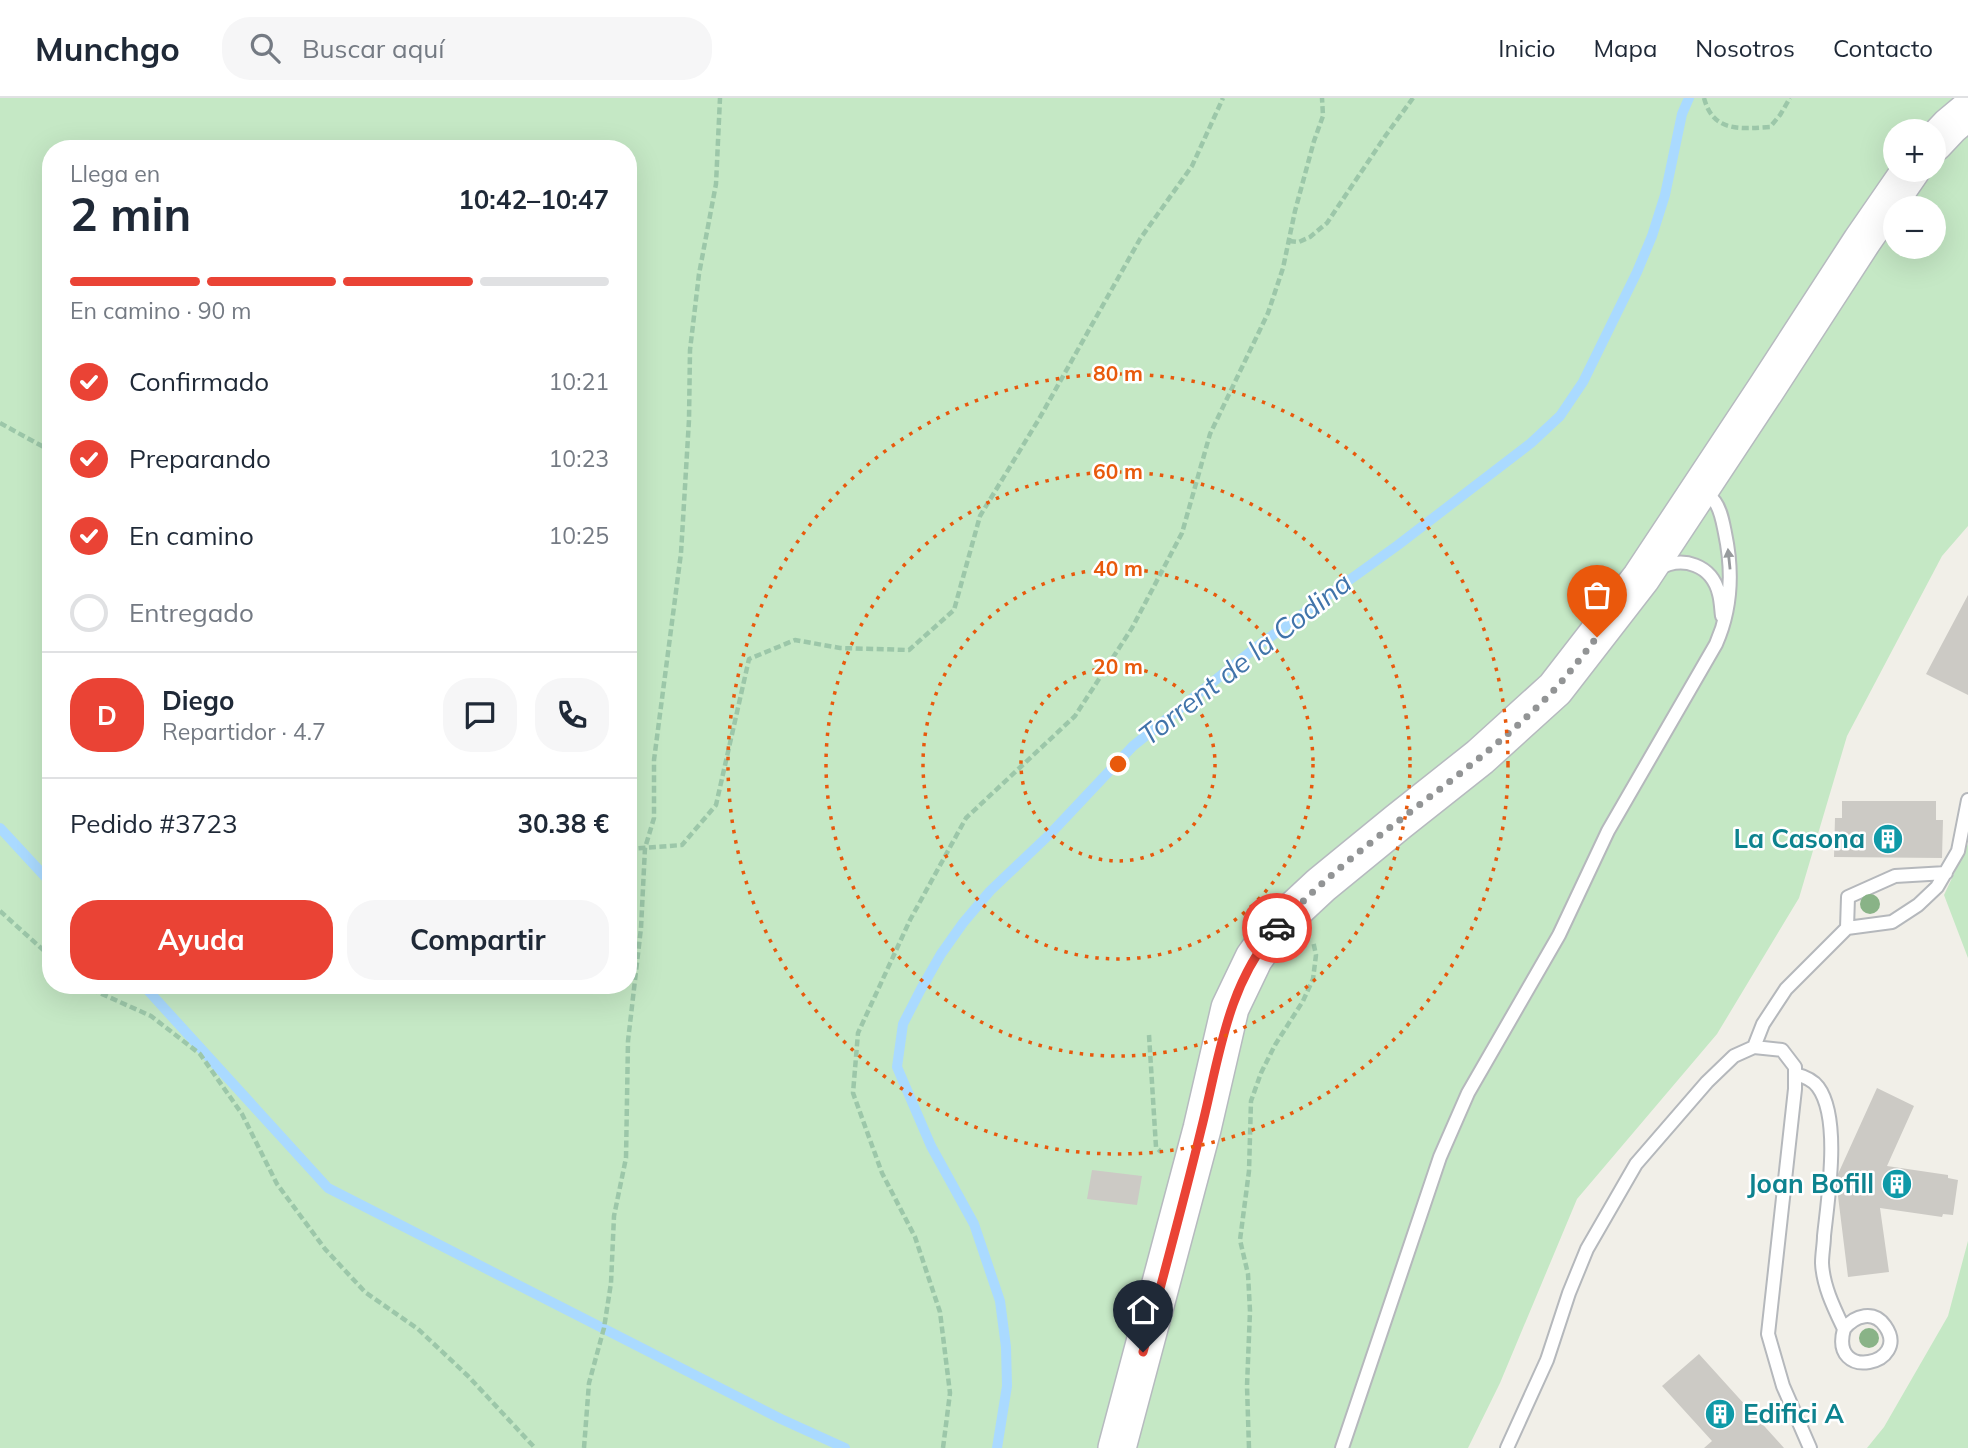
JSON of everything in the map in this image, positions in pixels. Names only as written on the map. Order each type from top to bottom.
[{"type":"street","points":[[1946,132],[1968,111]]},
{"type":"street","points":[[1117,1448],[1188,1181],[1230,1009],[1254,958],[1292,912],[1321,885],[1480,757],[1555,690],[1641,578],[1904,182]]},
{"type":"lane","points":[[1342,1448],[1440,1157],[1468,1093],[1559,935],[1608,831],[1724,627],[1731,586],[1727,542],[1716,503],[1700,488]]},
{"type":"lane","points":[[1641,578],[1668,563],[1687,562],[1703,568],[1719,592],[1724,627]]},
{"type":"lane","points":[[1754,1047],[1763,1024],[1786,989],[1847,928],[1892,922],[1918,905],[1937,887],[1958,851],[1968,800]]},
{"type":"lane","points":[[1847,928],[1848,897],[1895,876],[1946,873]]},
{"type":"lane","points":[[1507,1448],[1547,1360],[1587,1249],[1636,1164],[1707,1082],[1734,1056],[1754,1047],[1782,1050],[1795,1067],[1794,1102],[1768,1334],[1783,1386],[1810,1448]]},
{"type":"lane","points":[[1795,1074],[1804,1076],[1817,1085],[1827,1104],[1830,1168],[1822,1262],[1831,1303],[1844,1329]]},
{"type":"path","points":[[637,963],[645,848],[654,818],[654,760],[681,553],[690,350],[699,274],[716,184],[720,98]]},
{"type":"path","points":[[637,848],[682,845],[716,805],[749,659],[795,640],[840,648],[909,650],[954,610],[980,516],[1039,419],[1140,239],[1192,166],[1223,98]]},
{"type":"path","points":[[943,1448],[950,1393],[940,1312],[915,1237],[882,1173],[853,1093],[858,1033],[910,920],[966,818],[1075,716],[1132,628],[1182,533],[1210,434],[1268,313],[1283,268],[1301,188],[1323,116],[1322,98]]},
{"type":"path","points":[[1289,242],[1300,242],[1327,223],[1413,98]]},
{"type":"path","points":[[1704,98],[1707,111],[1716,121],[1732,128],[1751,129],[1770,127],[1790,98]]},
{"type":"path","points":[[0,423],[42,446]]},
{"type":"path","points":[[0,911],[42,949]]},
{"type":"path","points":[[1249,1448],[1247,1386],[1250,1311],[1248,1274],[1240,1240],[1249,1171],[1251,1101],[1275,1045],[1313,979],[1316,955]]},
{"type":"path","points":[[102,994],[151,1016],[200,1054],[242,1114],[277,1184],[325,1249],[365,1292],[418,1329],[468,1376],[535,1448]]},
{"type":"path","points":[[584,1448],[589,1383],[606,1317],[611,1283],[614,1216],[626,1158],[628,1041],[633,994]]},
{"type":"path","points":[[1149,1035],[1156,1147],[1188,1181]]},
{"type":"green space","points":[[0,98],[1968,98],[1968,526],[1942,556],[1847,736],[1799,898],[1717,1034],[1577,1199],[1500,1383],[1468,1448],[0,1448]]},
{"type":"green space","points":[[1968,844],[1968,958],[1944,895]]},
{"type":"green space","points":[[1968,1241],[1968,1448],[1867,1448],[1884,1427],[1948,1316]]},
{"type":"building","points":[[1968,595],[1968,695],[1926,674]]},
{"type":"building","name":"La Casona","points":[[1842,801],[1936,801],[1936,820],[1943,820],[1942,858],[1834,857],[1835,818],[1842,818]]},
{"type":"building","name":"Joan Bofill","points":[[1877,1088],[1914,1106],[1887,1166],[1948,1175],[1948,1178],[1958,1180],[1953,1215],[1943,1214],[1942,1217],[1880,1208],[1889,1272],[1848,1277],[1837,1188],[1838,1174]]},
{"type":"building","points":[[1092,1170],[1142,1176],[1137,1205],[1087,1199]]},
{"type":"building","name":"Edifici A","points":[[1699,1354],[1784,1448],[1704,1448],[1712,1441],[1662,1386]]},
{"type":"waterway","name":"Torrent de la Codina","points":[[997,1448],[1007,1386],[1006,1347],[1000,1301],[974,1224],[931,1146],[897,1067],[903,1024],[941,954],[963,923],[990,891],[1051,833],[1133,746],[1259,645],[1398,545],[1531,443],[1560,416],[1583,382],[1652,236],[1665,195],[1682,114],[1689,98]]},
{"type":"waterway","points":[[0,828],[42,873]]},
{"type":"waterway","points":[[151,994],[328,1188],[781,1419],[845,1448]]},
{"type":"way so far","points":[[1277,928],[1321,885],[1527,717],[1555,690],[1597,637]]},
{"type":"place","name":"La Casona","points":[[1888,839]]},
{"type":"place","name":"Joan Bofill","points":[[1897,1184]]},
{"type":"place","name":"Edifici A","points":[[1720,1414]]},
{"type":"route","points":[[1143,1352],[1202,1129],[1230,1009],[1254,958],[1277,928]]}]
